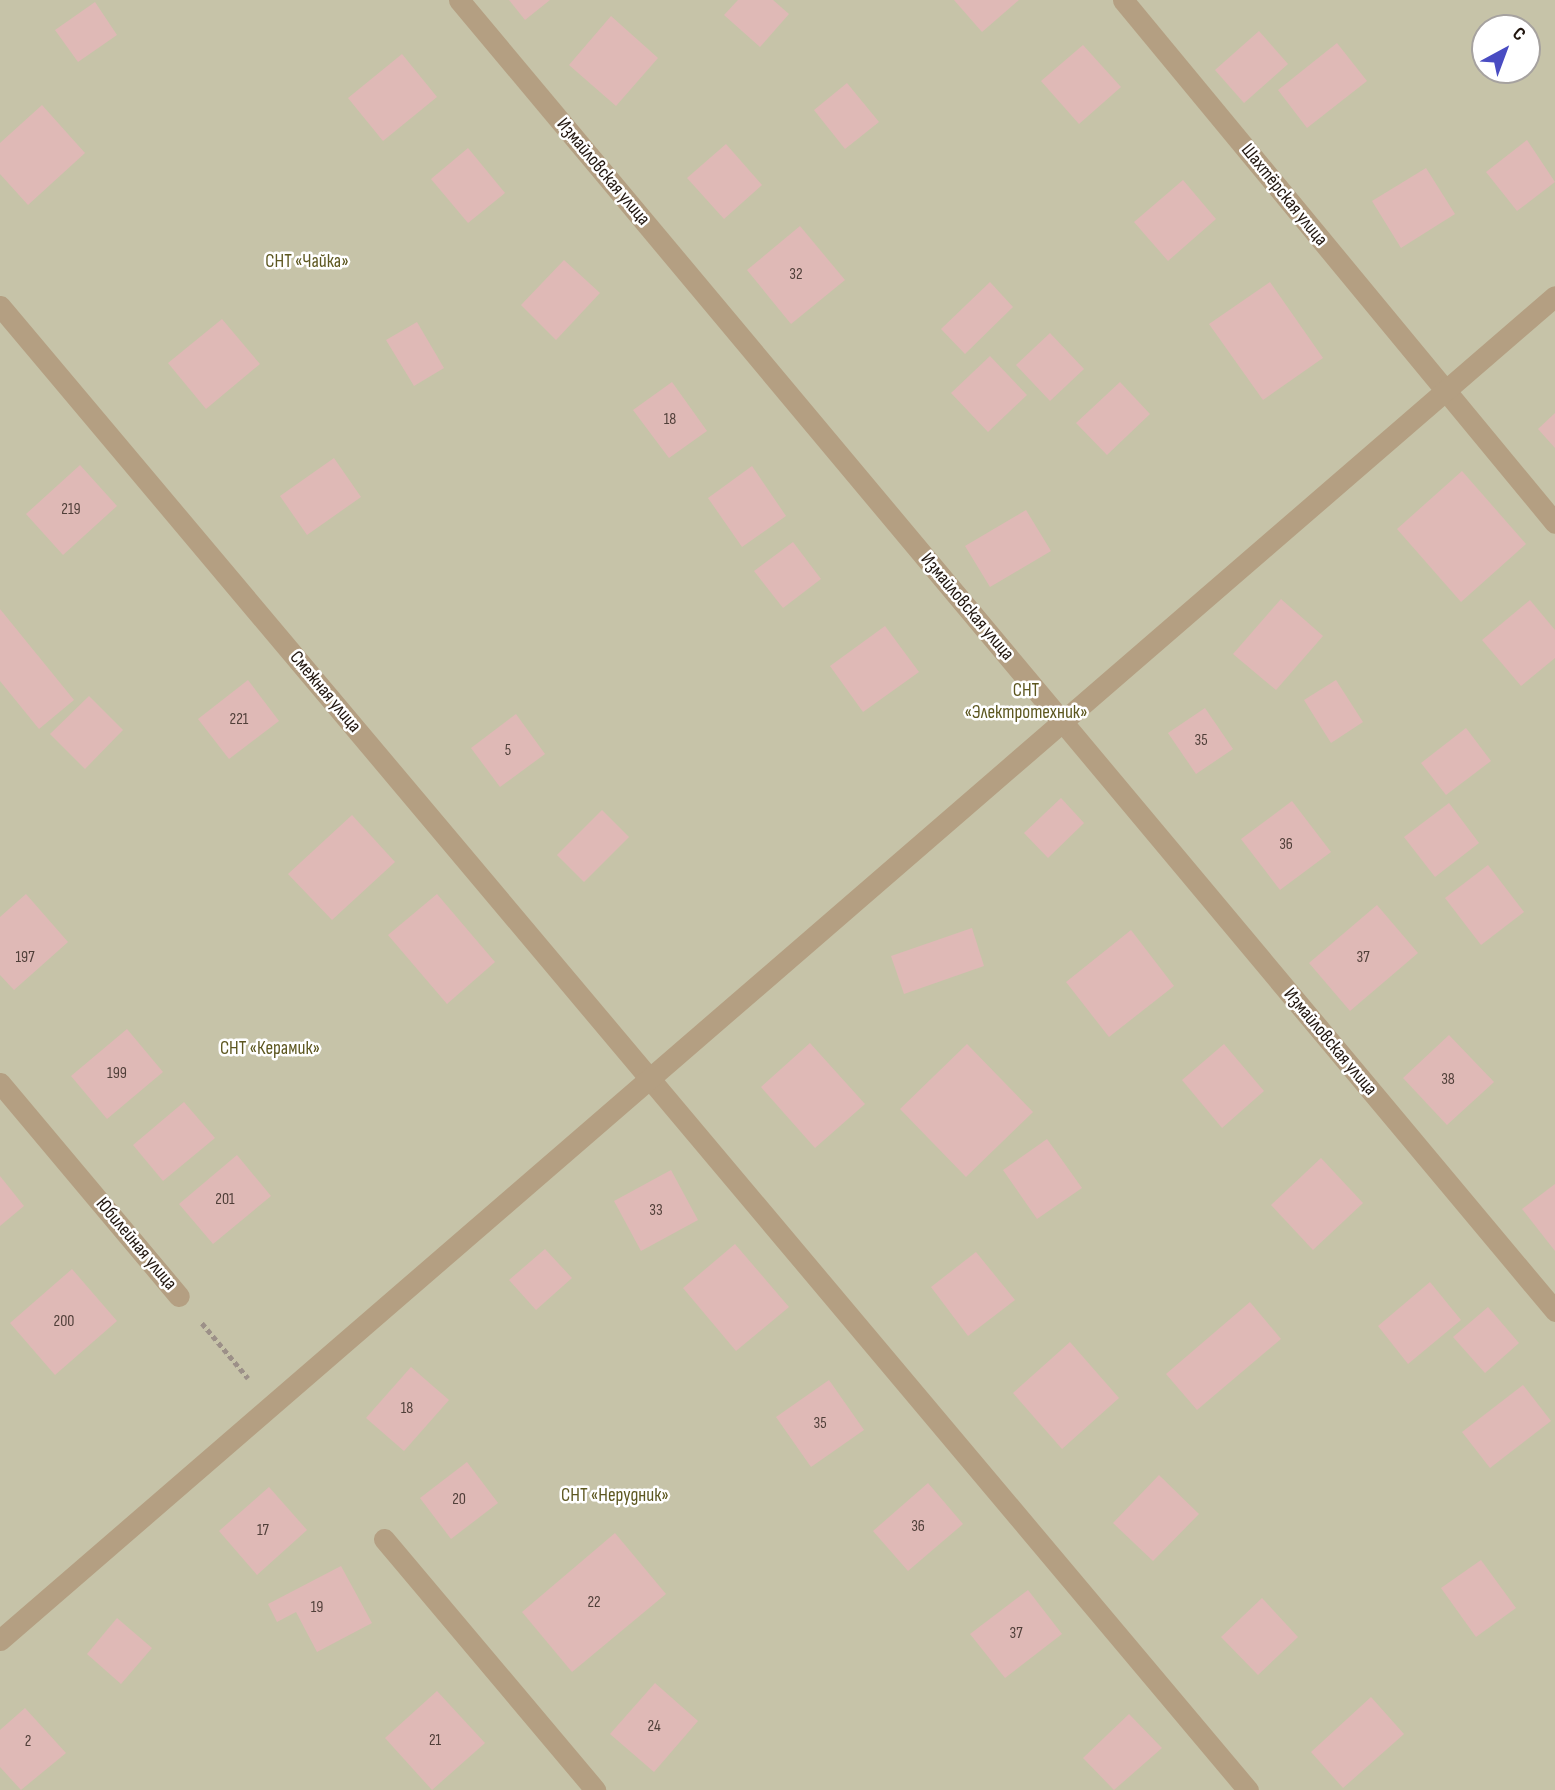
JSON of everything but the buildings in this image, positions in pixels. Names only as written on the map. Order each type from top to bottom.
[{"type":"street","name":"Измайловская улица","points":[[459,0],[1555,1311]]},
{"type":"street","name":"Шахтёрская улица","points":[[1123,0],[1555,523]]},
{"type":"street","points":[[0,1640],[1555,296]]},
{"type":"street","name":"Смежная улица","points":[[0,306],[1248,1790]]},
{"type":"street","name":"Юбилейная улица","points":[[0,1083],[179,1296]]},
{"type":"street","points":[[384,1539],[595,1790]]},
{"type":"path","name":"Юбилейная улица","points":[[179,1296],[271,1406]]},
{"type":"green space","points":[[0,0],[1555,0],[1555,1790],[0,1790]]},
{"type":"park label","name":"СНТ «Чайка»","points":[[307,262]]},
{"type":"park label","name":"СНТ «Электротехник»","points":[[1026,702]]},
{"type":"park label","name":"СНТ «Керамик»","points":[[270,1049]]},
{"type":"park label","name":"СНТ «Нерудник»","points":[[615,1496]]}]
